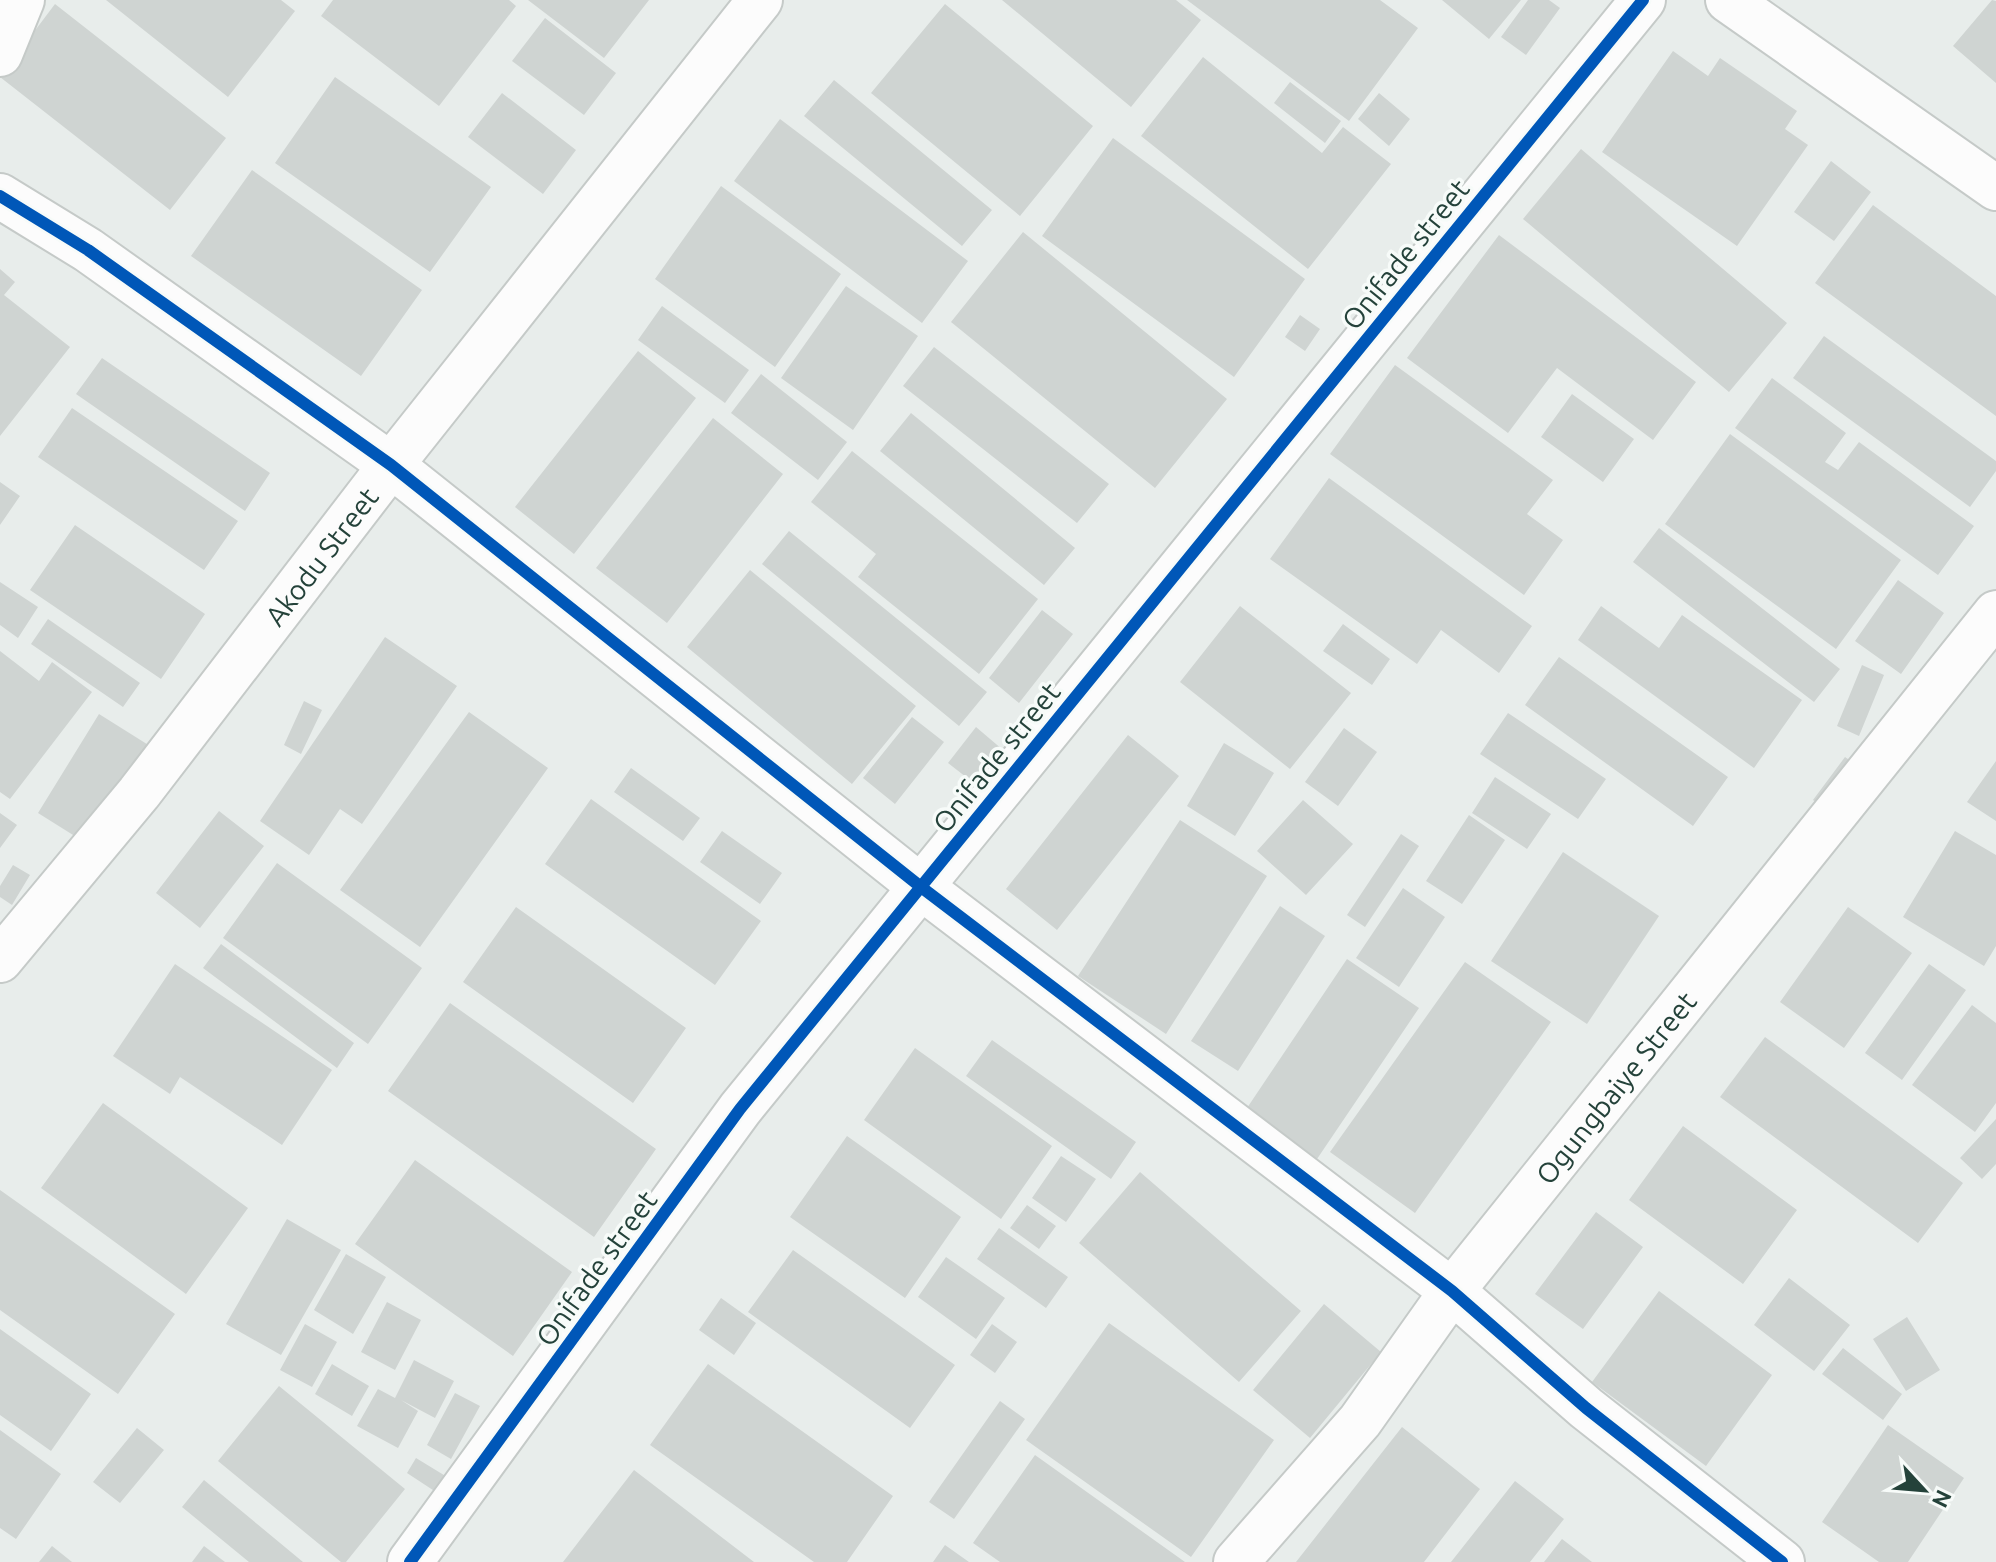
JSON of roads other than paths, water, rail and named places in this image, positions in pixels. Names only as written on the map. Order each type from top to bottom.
[{"type":"street","points":[[0,54],[22,0]]},
{"type":"street","name":"Akodu Street","points":[[0,960],[139,793],[391,465],[760,0]]},
{"type":"street","name":"Onifade street","points":[[410,1562],[740,1109],[1643,0]]},
{"type":"street","points":[[1728,0],[1996,188]]},
{"type":"street","points":[[0,196],[88,250],[391,465],[921,887],[1452,1291],[1586,1408],[1782,1562]]},
{"type":"street","name":"Ogungbaiye Street","points":[[1236,1562],[1360,1421],[1452,1291],[1996,613]]}]
